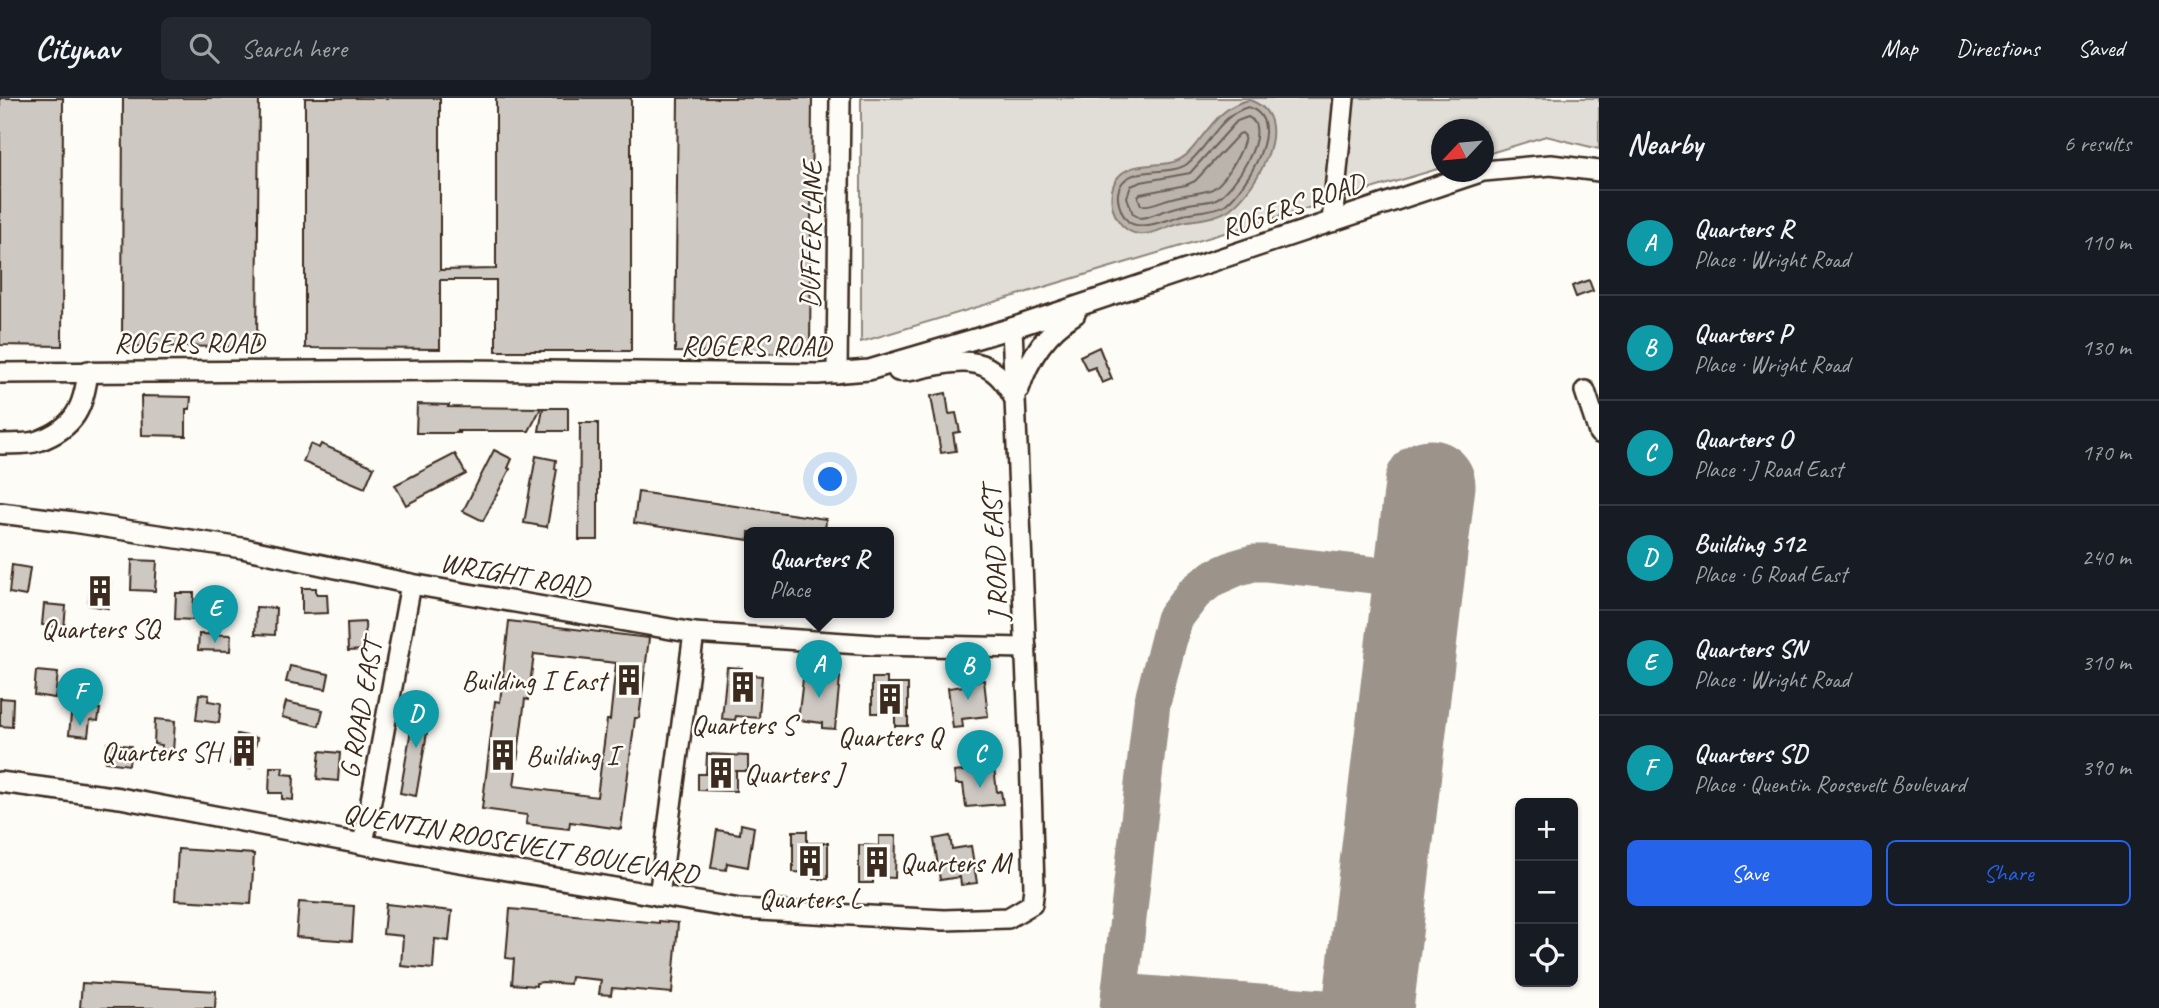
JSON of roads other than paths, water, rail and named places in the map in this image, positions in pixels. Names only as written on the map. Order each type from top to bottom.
[{"type":"street","name":"DUFFER LANE","points":[[837,373],[840,98]]},
{"type":"street","points":[[1332,222],[1344,98]]},
{"type":"street","name":"ROGERS ROAD","points":[[1494,170],[1551,165],[1599,171]]},
{"type":"street","name":"ROGERS ROAD","points":[[0,373],[837,373],[869,370],[1096,301],[1450,182]]},
{"type":"street","points":[[1015,400],[1025,369],[1046,339],[1057,326],[1096,301]]},
{"type":"street","name":"J ROAD EAST","points":[[1012,328],[1026,648],[1034,888],[1032,904]]},
{"type":"street","points":[[869,370],[905,372],[957,362],[979,363],[1005,380],[1015,400]]},
{"type":"street","points":[[0,444],[37,442],[70,425],[86,391],[88,371]]},
{"type":"street","points":[[1585,391],[1599,433]]},
{"type":"street","name":"WRIGHT ROAD","points":[[0,513],[242,548],[411,584],[694,633],[875,645],[1026,648]]},
{"type":"street","name":"G ROAD EAST","points":[[363,844],[411,584]]},
{"type":"street","points":[[659,896],[694,633]]},
{"type":"street","name":"QUENTIN ROOSEVELT BOULEVARD","points":[[0,782],[120,798],[363,844],[752,910],[944,920],[1008,918],[1032,904]]},
{"type":"water","points":[[1249,100],[1264,108],[1271,121],[1272,136],[1261,170],[1241,199],[1218,215],[1179,223],[1148,234],[1129,231],[1122,225],[1111,199],[1115,181],[1121,174],[1135,167],[1168,163],[1182,158],[1213,122],[1232,106]]},
{"type":"place","name":"Quarters SQ","points":[[100,591]]},
{"type":"place","name":"Quarters SN","points":[[215,643]]},
{"type":"place","name":"Building I East","points":[[629,680]]},
{"type":"place","name":"Quarters S","points":[[743,687]]},
{"type":"place","name":"Quarters R","points":[[819,698]]},
{"type":"place","name":"Quarters Q","points":[[890,699]]},
{"type":"place","name":"Quarters P","points":[[968,700]]},
{"type":"place","name":"Quarters SD","points":[[80,726]]},
{"type":"place","name":"Building 512","points":[[416,748]]},
{"type":"place","name":"Quarters SH","points":[[244,751]]},
{"type":"place","name":"Building I","points":[[503,755]]},
{"type":"place","name":"Quarters J","points":[[721,773]]},
{"type":"place","name":"Quarters O","points":[[980,788]]},
{"type":"place","name":"Quarters L","points":[[810,861]]},
{"type":"place","name":"Quarters M","points":[[877,862]]}]
